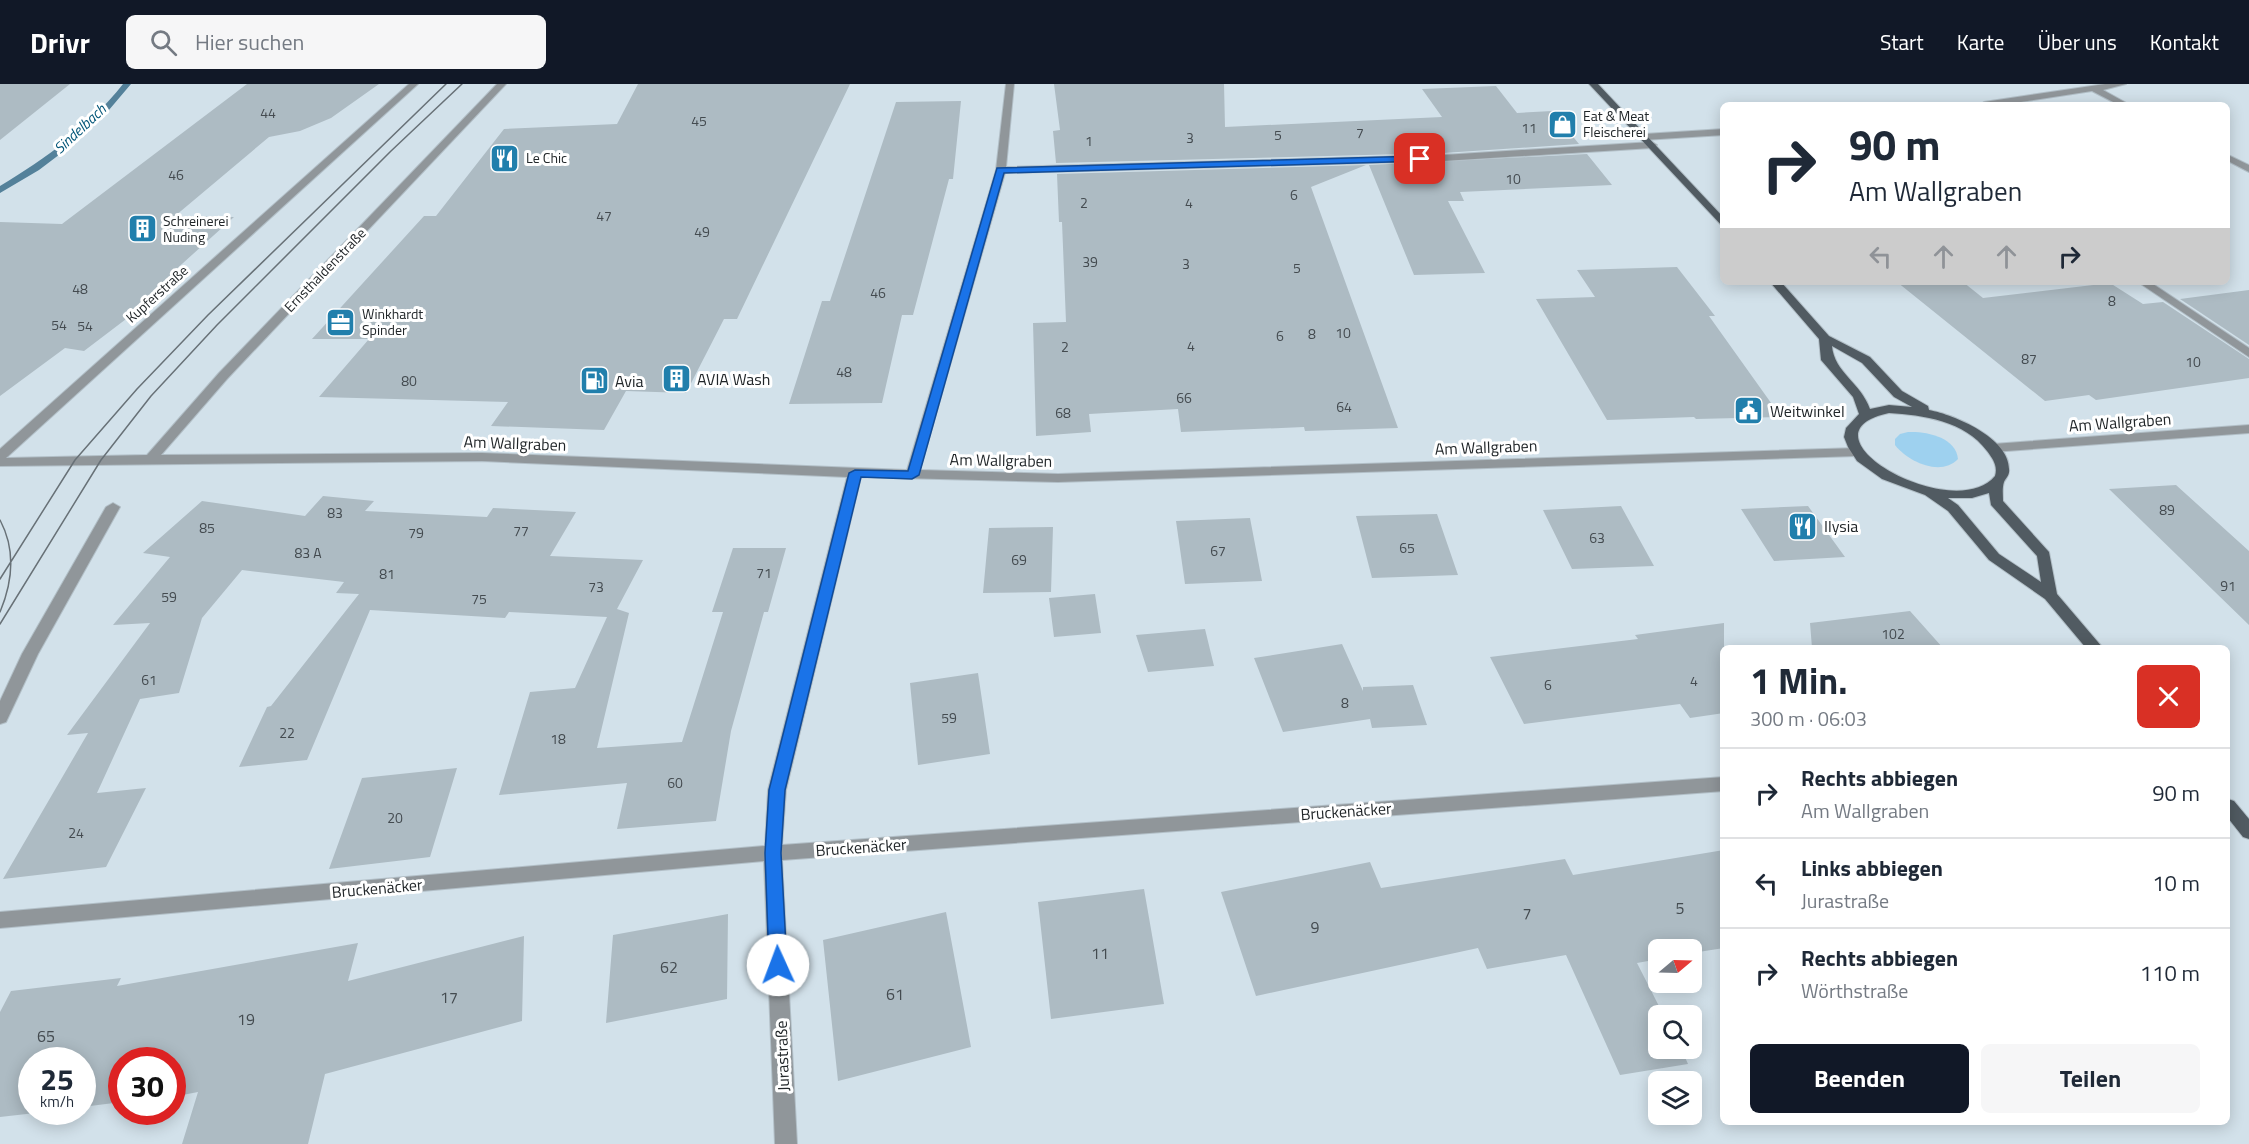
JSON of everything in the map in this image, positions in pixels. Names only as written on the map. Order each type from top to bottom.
[{"type":"main road","points":[[1593,84],[1720,221]]},
{"type":"main road","points":[[1778,285],[1825,338],[1866,360],[1898,394],[1935,415],[1978,435],[1993,448],[2002,462],[2003,474],[1996,484],[1985,491],[1969,494],[1929,491],[1886,475],[1868,464],[1851,442],[1849,434],[1851,426],[1865,414],[1889,409],[1911,410],[1935,415]]},
{"type":"main road","points":[[1825,338],[1827,360],[1859,396],[1865,414]]},
{"type":"main road","points":[[1996,484],[1996,502],[2044,555],[2050,595]]},
{"type":"main road","points":[[1929,491],[1953,508],[1994,557],[2050,595],[2092,645]]},
{"type":"main road","points":[[2230,808],[2249,832]]},
{"type":"street","name":"Kupferstraße","points":[[0,456],[414,84]]},
{"type":"street","name":"Ernsthaldenstraße","points":[[151,459],[223,376],[502,84]]},
{"type":"street","points":[[912,475],[1000,170],[1010,84]]},
{"type":"street","points":[[2084,84],[2120,102]]},
{"type":"street","points":[[2005,102],[2122,84]]},
{"type":"street","points":[[1644,137],[1720,132]]},
{"type":"street","points":[[1000,170],[1443,158],[1652,145]]},
{"type":"street","points":[[2230,159],[2249,169]]},
{"type":"street","points":[[2148,285],[2249,352]]},
{"type":"street","name":"Am Wallgraben","points":[[1993,448],[2249,429]]},
{"type":"street","name":"Am Wallgraben","points":[[0,462],[482,457],[855,473],[1058,478],[1857,452]]},
{"type":"street","name":"Jurastraße","points":[[786,1144],[773,853],[777,790],[855,473]]},
{"type":"street","points":[[0,718],[30,654],[113,507]]},
{"type":"street","name":"Bruckenäcker","points":[[0,920],[773,853],[1720,784]]},
{"type":"shaded area","points":[[1908,432],[1939,437],[1952,445],[1958,459],[1943,467],[1916,462],[1895,445],[1895,439],[1900,434]]},
{"type":"building","points":[[0,84],[70,84],[0,140]]},
{"type":"building","points":[[247,84],[379,84],[331,118],[300,131],[269,137],[175,216],[234,217],[172,273],[177,274],[134,313],[84,351],[65,348],[0,396],[0,222],[62,224]]},
{"type":"building","points":[[638,84],[850,84],[737,319],[724,319],[686,393],[626,391],[604,430],[491,426],[508,402],[319,397],[369,339],[312,339],[424,216],[436,216],[504,129],[617,124]]},
{"type":"building","points":[[1054,84],[1224,84],[1225,127],[1442,117],[1422,89],[1496,86],[1517,113],[1552,111],[1579,144],[1443,153],[1056,163],[1053,131],[1060,130]]},
{"type":"building","points":[[961,101],[953,179],[949,179],[913,315],[902,315],[882,403],[789,404],[822,301],[830,301],[896,102]]},
{"type":"building","points":[[1587,154],[1612,185],[1460,192],[1464,201],[1448,201],[1485,273],[1414,275],[1369,165]]},
{"type":"building","points":[[1366,165],[1311,187],[1398,428],[1305,431],[1304,427],[1181,432],[1178,409],[1089,414],[1091,432],[1036,436],[1033,323],[1066,322],[1062,222],[1059,222],[1057,174]]},
{"type":"building","points":[[1677,267],[1715,316],[1709,316],[1781,417],[1607,420],[1536,299],[1595,297],[1577,270]]},
{"type":"building","points":[[1901,285],[1967,285],[1983,298],[2093,285],[2113,285],[2143,304],[2163,302],[2249,359],[2249,378],[2096,400],[2089,395],[2045,401]]},
{"type":"building","points":[[2249,290],[2249,345],[2180,299]]},
{"type":"building","points":[[2176,485],[2249,551],[2249,625],[2109,489]]},
{"type":"building","points":[[323,496],[374,501],[365,511],[487,517],[493,508],[576,512],[550,556],[643,560],[617,609],[629,613],[597,748],[682,742],[723,612],[712,612],[733,548],[786,548],[768,612],[764,612],[731,731],[716,821],[617,829],[627,783],[499,795],[530,692],[575,688],[607,617],[509,612],[505,618],[370,610],[307,760],[239,767],[267,707],[271,706],[359,594],[336,593],[344,582],[242,570],[202,618],[179,693],[140,699],[97,793],[146,788],[106,867],[3,879],[88,733],[67,735],[150,623],[113,625],[170,557],[143,553],[202,501],[305,516]]},
{"type":"building","points":[[1621,506],[1654,566],[1572,569],[1543,510]]},
{"type":"building","points":[[1808,506],[1845,557],[1774,561],[1741,509]]},
{"type":"building","points":[[1437,514],[1458,575],[1372,578],[1356,516]]},
{"type":"building","points":[[1250,518],[1262,581],[1185,584],[1176,521]]},
{"type":"building","points":[[1053,527],[1051,592],[983,593],[989,528]]},
{"type":"building","points":[[1095,594],[1101,633],[1054,637],[1049,598]]},
{"type":"building","points":[[1910,611],[1940,645],[1812,645],[1810,623]]},
{"type":"building","points":[[1724,623],[1724,645],[1720,645],[1720,714],[1690,718],[1680,704],[1524,724],[1490,657],[1638,639],[1635,635]]},
{"type":"building","points":[[1205,629],[1214,666],[1148,672],[1136,635]]},
{"type":"building","points":[[1342,644],[1363,691],[1363,687],[1413,685],[1427,725],[1372,728],[1370,719],[1283,732],[1254,658]]},
{"type":"building","points":[[978,673],[990,754],[918,765],[910,683]]},
{"type":"building","points":[[457,768],[430,857],[329,869],[362,778]]},
{"type":"building","points":[[1720,851],[1720,949],[1702,951],[1702,939],[1648,939],[1648,961],[1637,963],[1648,985],[1648,993],[1652,993],[1658,1005],[1648,1005],[1648,1059],[1686,1059],[1688,1064],[1620,1075],[1566,955],[1487,969],[1478,948],[1256,996],[1221,892],[1370,862],[1381,888],[1565,859],[1573,875]]},
{"type":"building","points":[[1144,889],[1164,1004],[1051,1019],[1038,902]]},
{"type":"building","points":[[946,912],[971,1047],[838,1081],[823,940]]},
{"type":"building","points":[[728,914],[727,999],[606,1023],[613,935]]},
{"type":"building","points":[[524,936],[522,1021],[325,1074],[308,1144],[182,1144],[198,1092],[186,1094],[186,1047],[108,1047],[108,1104],[96,1105],[96,1047],[18,1047],[18,1115],[0,1117],[0,1012],[11,991],[121,978],[117,986],[358,943],[348,981]]},
{"type":"waterway","name":"Sindelbach","points":[[0,190],[53,156],[85,130],[127,84]]},
{"type":"tram line","points":[[11,562],[75,460],[137,389],[208,315],[446,84]]},
{"type":"tram line","points":[[0,624],[101,460],[151,396],[217,325],[391,151],[462,84]]},
{"type":"tram line","points":[[0,520],[9,543],[11,562]]},
{"type":"tram line","points":[[0,579],[11,562]]},
{"type":"tram line","points":[[0,612],[8,589],[11,562]]},
{"type":"place","name":"Eat & Meat Fleischerei","points":[[1562,124]]},
{"type":"place","name":"Le Chic","points":[[505,158]]},
{"type":"place","name":"Schreinerei Nuding","points":[[142,229]]},
{"type":"place","name":"Winkhardt Spinder","points":[[341,322]]},
{"type":"place","name":"AVIA Wash","points":[[676,379]]},
{"type":"place","name":"Avia","points":[[594,381]]},
{"type":"place","name":"Weitwinkel","points":[[1749,411]]},
{"type":"place","name":"Ilysia","points":[[1803,526]]},
{"type":"route","points":[[778,965],[773,853],[777,790],[855,473],[912,475],[1000,170],[1420,159]]}]
